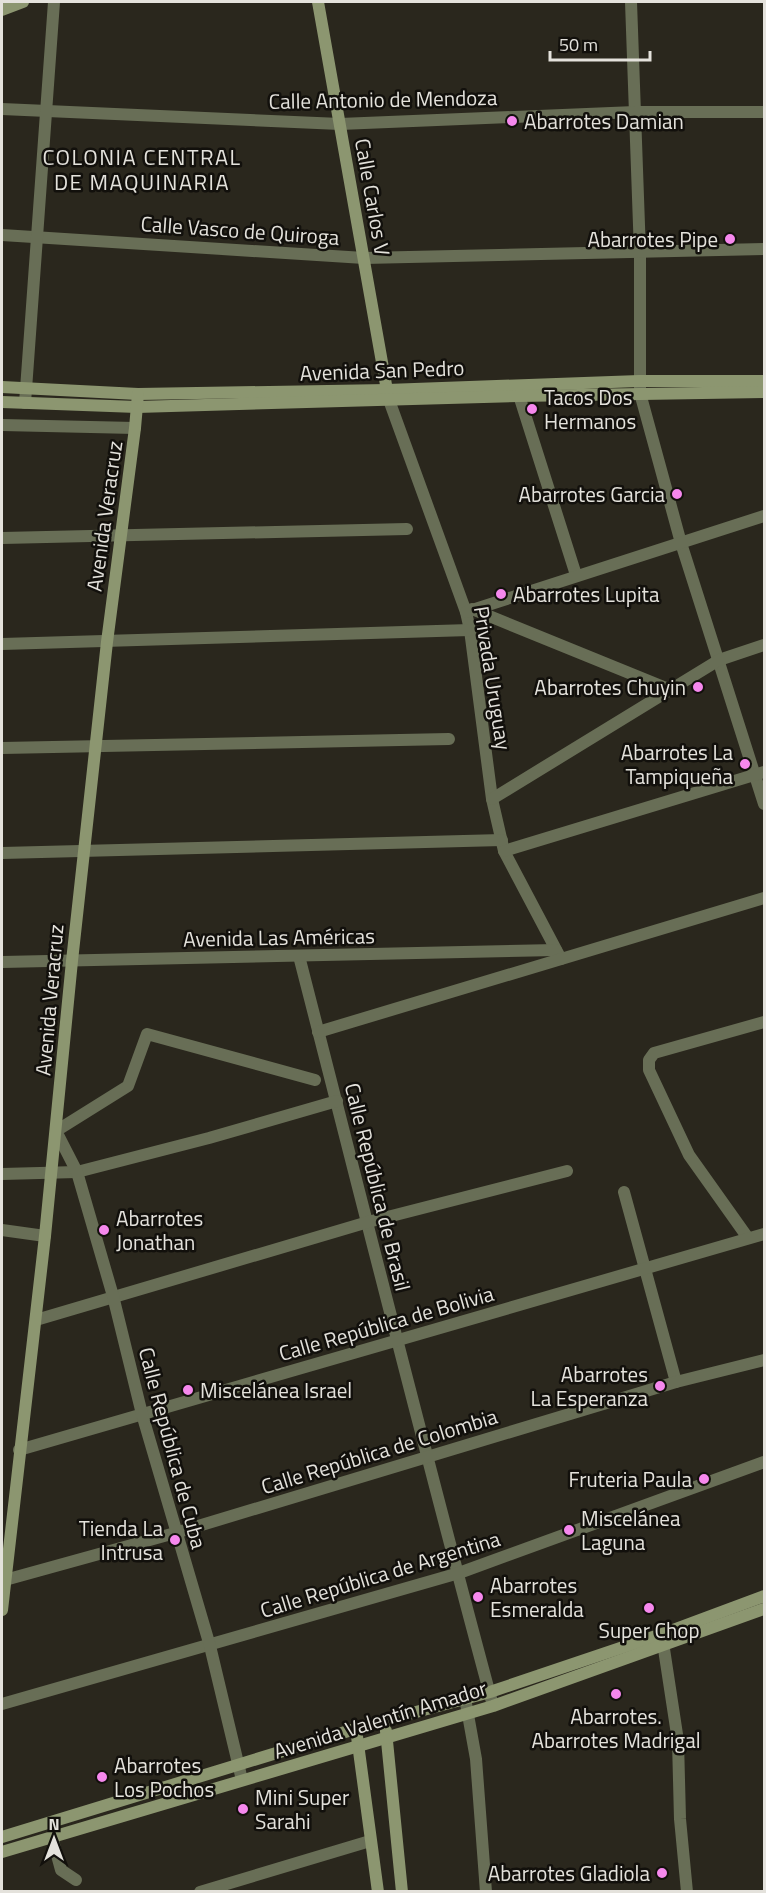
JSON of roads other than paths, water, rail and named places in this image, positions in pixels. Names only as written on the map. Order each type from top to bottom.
[{"type":"main road","points":[[2,10],[23,2]]},
{"type":"main road","name":"Calle Carlos V","points":[[318,2],[388,395]]},
{"type":"main road","name":"Avenida San Pedro","points":[[2,402],[137,407],[765,381]]},
{"type":"main road","name":"Avenida San Pedro","points":[[2,387],[138,394],[388,395]]},
{"type":"main road","name":"Avenida San Pedro","points":[[640,387],[765,392]]},
{"type":"main road","name":"Avenida Veracruz","points":[[2,1610],[36,1320],[107,642],[138,394]]},
{"type":"main road","name":"Avenida Valentín Amador","points":[[2,1852],[494,1706],[663,1640],[765,1596]]},
{"type":"main road","name":"Avenida Valentín Amador","points":[[2,1837],[356,1729],[489,1692],[765,1609]]},
{"type":"main road","points":[[384,1721],[388,1738],[402,1892]]},
{"type":"main road","points":[[356,1729],[378,1892]]},
{"type":"street","points":[[25,403],[54,2]]},
{"type":"street","points":[[631,2],[640,253],[640,387],[681,543],[719,660],[760,773],[765,804]]},
{"type":"street","name":"Calle Antonio de Mendoza","points":[[2,109],[340,124],[635,112],[765,112]]},
{"type":"street","name":"Calle Vasco de Quiroga","points":[[2,235],[364,258],[765,249]]},
{"type":"street","points":[[517,390],[576,575]]},
{"type":"street","name":"Privada Uruguay","points":[[388,395],[469,610],[492,799],[503,846],[559,954]]},
{"type":"street","points":[[2,425],[135,428]]},
{"type":"street","points":[[469,610],[765,516]]},
{"type":"street","points":[[2,538],[407,529]]},
{"type":"street","points":[[469,610],[671,690]]},
{"type":"street","points":[[2,644],[470,630]]},
{"type":"street","points":[[492,799],[719,660],[765,645]]},
{"type":"street","points":[[2,748],[449,739]]},
{"type":"street","points":[[2,853],[503,846],[760,773]]},
{"type":"street","points":[[318,1032],[559,954],[765,898]]},
{"type":"street","name":"Avenida Las Américas","points":[[2,962],[559,954]]},
{"type":"street","name":"Calle República de Brasil","points":[[298,956],[368,1222],[395,1340],[494,1706]]},
{"type":"street","points":[[748,1238],[689,1155],[649,1070],[649,1060],[654,1053],[765,1022]]},
{"type":"street","points":[[56,1131],[128,1086],[147,1034],[315,1080]]},
{"type":"street","points":[[2,1174],[77,1172],[337,1101]]},
{"type":"street","name":"Calle República de Cuba","points":[[56,1131],[77,1172],[175,1533],[210,1646],[242,1780]]},
{"type":"street","points":[[36,1320],[368,1222],[567,1171]]},
{"type":"street","points":[[624,1192],[676,1382]]},
{"type":"street","points":[[2,1230],[45,1236]]},
{"type":"street","name":"Calle República de Bolivia","points":[[19,1450],[765,1234]]},
{"type":"street","name":"Calle República de Colombia","points":[[5,1580],[175,1533],[676,1382],[765,1360]]},
{"type":"street","name":"Calle República de Argentina","points":[[2,1704],[459,1573],[765,1462]]},
{"type":"street","points":[[663,1640],[678,1741],[680,1819],[687,1892]]},
{"type":"street","points":[[465,1698],[476,1759],[486,1892]]},
{"type":"street","points":[[52,1837],[61,1870],[76,1880]]},
{"type":"street","points":[[200,1892],[370,1841]]},
{"type":"place","name":"Abarrotes Damian","points":[[512,121]]},
{"type":"place","name":"Abarrotes Pipe","points":[[730,239]]},
{"type":"place","name":"Tacos Dos Hermanos","points":[[532,409]]},
{"type":"place","name":"Abarrotes Garcia","points":[[677,494]]},
{"type":"place","name":"Abarrotes Lupita","points":[[501,594]]},
{"type":"place","name":"Abarrotes Chuyin","points":[[698,687]]},
{"type":"place","name":"Abarrotes La Tampiqueña","points":[[745,764]]},
{"type":"place","name":"Abarrotes Jonathan","points":[[104,1230]]},
{"type":"place","name":"Abarrotes La Esperanza","points":[[660,1386]]},
{"type":"place","name":"Miscelánea Israel","points":[[188,1390]]},
{"type":"place","name":"Fruteria Paula","points":[[704,1479]]},
{"type":"place","name":"Miscelánea Laguna","points":[[569,1530]]},
{"type":"place","name":"Tienda La Intrusa","points":[[175,1540]]},
{"type":"place","name":"Abarrotes Esmeralda","points":[[478,1597]]},
{"type":"place","name":"Super Chop","points":[[649,1608]]},
{"type":"place","name":"Abarrotes. Abarrotes Madrigal","points":[[616,1694]]},
{"type":"place","name":"Abarrotes Los Pochos","points":[[102,1777]]},
{"type":"place","name":"Mini Super Sarahi","points":[[243,1809]]},
{"type":"place","name":"Abarrotes Gladiola","points":[[662,1873]]},
{"type":"district","name":"COLONIA CENTRAL DE MAQUINARIA","points":[[142,170]]}]
